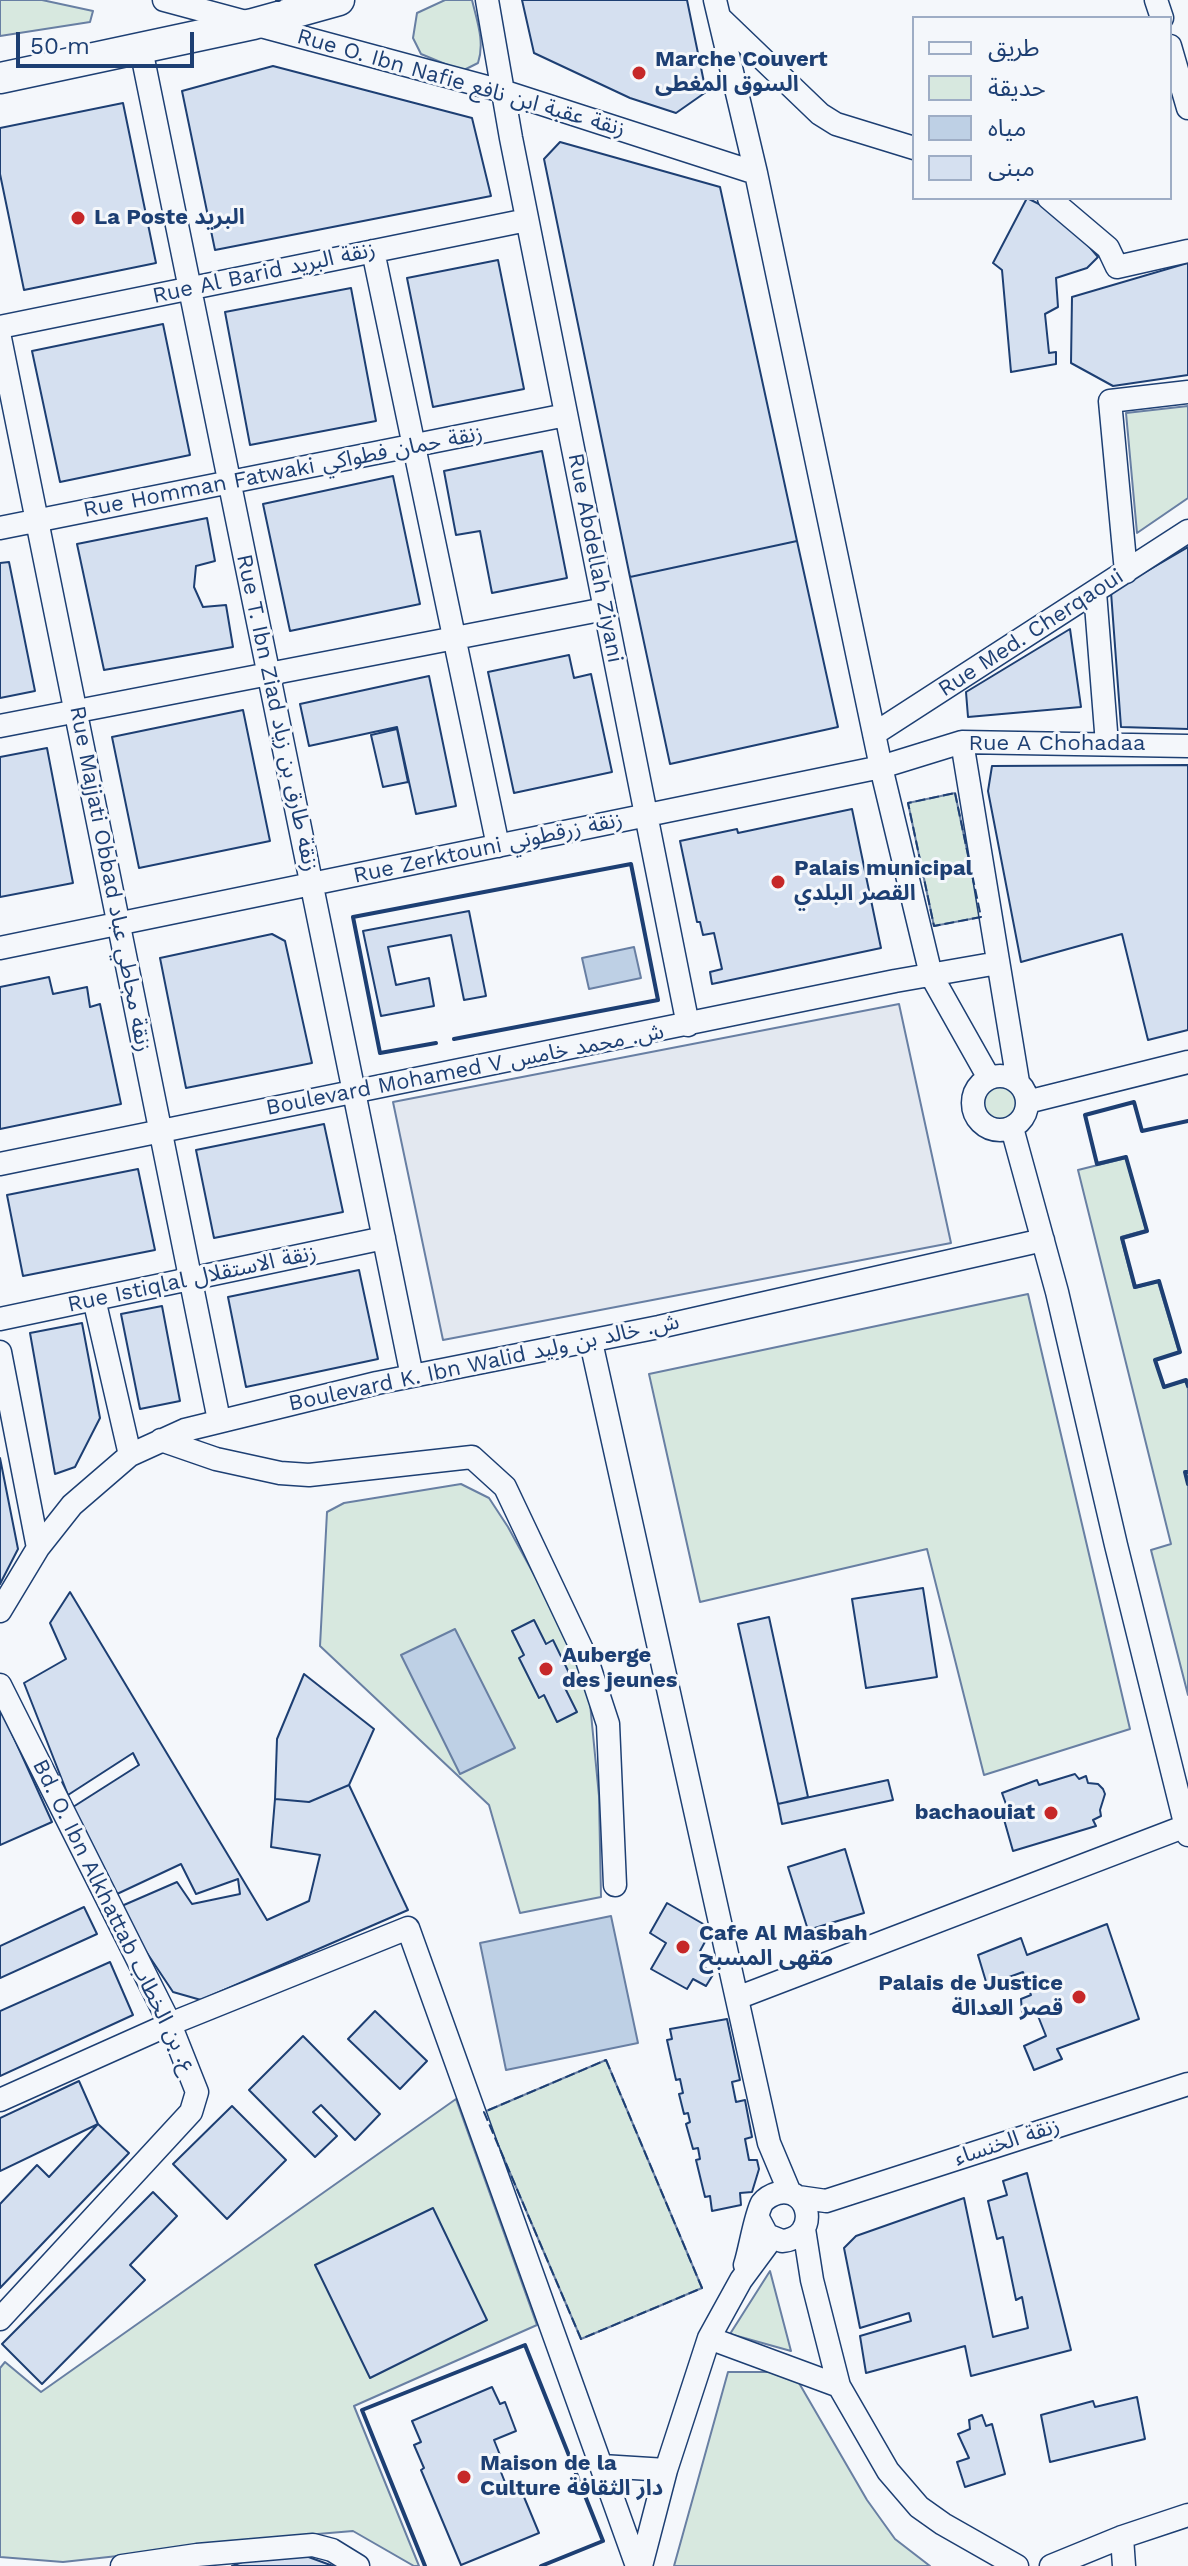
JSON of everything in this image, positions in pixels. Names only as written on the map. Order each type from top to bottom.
[{"type":"main road","points":[[0,78],[253,24],[339,0]]},
{"type":"street","name":"Rue O. Ibn Nafie زنقة عقبة ابن نافع","points":[[164,0],[502,91],[756,173]]},
{"type":"street","name":"Rue Abdellah Ziyani","points":[[487,0],[527,220],[688,1025]]},
{"type":"street","points":[[717,8],[820,114],[836,124],[912,147]]},
{"type":"street","points":[[717,8],[756,173],[881,767],[931,975],[989,1078]]},
{"type":"street","name":"Rue T. Ibn Ziad زنقة طارق بن زياد","points":[[141,49],[412,1376]]},
{"type":"street","points":[[1172,53],[1188,108]]},
{"type":"street","points":[[1051,200],[1108,248],[1117,267],[1188,251]]},
{"type":"street","name":"Rue Al Barid زنقة البريد","points":[[0,327],[527,220]]},
{"type":"street","points":[[373,251],[498,846]]},
{"type":"street","name":"Rue Majjati Obbad زنقة مجاطي عباد","points":[[0,338],[219,1420]]},
{"type":"street","points":[[1126,572],[1110,401],[1188,392]]},
{"type":"street","name":"Rue Homman Fatwaki زنقة حمان فطواكي","points":[[0,528],[566,415]]},
{"type":"street","name":"Rue Med. Cherqaoui","points":[[874,734],[1188,531]]},
{"type":"street","points":[[1095,592],[1107,744]]},
{"type":"street","points":[[0,726],[605,609]]},
{"type":"street","points":[[962,742],[1022,1092],[1023,1118],[1012,1128],[994,1129],[975,1114],[974,1097],[982,1082],[989,1078],[999,1076],[1022,1092],[1188,1062]]},
{"type":"street","name":"Rue A Chohadaa","points":[[881,767],[962,742],[1188,746]]},
{"type":"street","name":"Rue Zerktouni زنقة زرقطوني","points":[[0,948],[881,767]]},
{"type":"street","name":"Boulevard Mohamed V ش. محمد خامس","points":[[0,1164],[998,963]]},
{"type":"street","points":[[737,1998],[1187,1830],[1043,1240],[1012,1128]]},
{"type":"street","name":"Rue Istiqlal زنقة الاستقلال","points":[[0,1319],[384,1238]]},
{"type":"street","name":"Boulevard K. Ibn Walid ش. خالد بن وليد","points":[[0,1611],[38,1548],[72,1505],[130,1455],[161,1440],[219,1420],[412,1376],[591,1342],[1043,1240]]},
{"type":"street","points":[[94,1299],[130,1455]]},
{"type":"street","points":[[591,1342],[769,2143],[794,2195],[806,2208],[812,2280],[839,2386],[888,2471],[905,2493],[943,2524],[1017,2566]]},
{"type":"street","points":[[0,1352],[38,1548]]},
{"type":"street","points":[[161,1440],[216,1459],[280,1473],[309,1475],[433,1464],[472,1457],[505,1487],[587,1660],[608,1724],[615,1885]]},
{"type":"street","name":"Bd. O. Ibn Alkhattab ع. بن الخطاب","points":[[0,1685],[170,2024],[197,2092],[191,2112],[0,2319]]},
{"type":"street","points":[[0,2100],[170,2024],[408,1928],[639,2566]]},
{"type":"street","name":"زنقة الخنساء","points":[[826,2201],[1188,2084]]},
{"type":"street","points":[[769,2143],[762,2208],[763,2230],[777,2240],[812,2280]]},
{"type":"street","points":[[639,2566],[709,2338],[741,2280],[762,2208],[774,2194],[826,2201],[795,2238],[777,2240],[741,2280]]},
{"type":"street","points":[[709,2338],[839,2386]]},
{"type":"street","points":[[602,2466],[666,2470]]},
{"type":"street","points":[[1051,2566],[1122,2537],[1188,2515]]},
{"type":"street","points":[[1122,2537],[1124,2566]]},
{"type":"street","points":[[122,2566],[313,2545],[332,2550],[358,2566]]},
{"type":"green space","points":[[0,0],[42,0],[93,11],[90,22],[0,36]]},
{"type":"green space","points":[[445,0],[472,0],[478,24],[481,47],[478,63],[462,71],[421,54],[413,38],[417,13]]},
{"type":"green space","points":[[1188,406],[1188,498],[1137,533],[1126,413]]},
{"type":"green space","points":[[955,793],[981,917],[934,926],[908,803]]},
{"type":"green space","points":[[1000,1086],[1012,1091],[1017,1103],[1012,1115],[1000,1120],[988,1115],[983,1103],[988,1091]]},
{"type":"green space","points":[[1126,1158],[1146,1230],[1121,1237],[1134,1288],[1158,1282],[1179,1352],[1155,1360],[1164,1387],[1186,1381],[1188,1389],[1188,1471],[1185,1473],[1188,1485],[1188,1695],[1151,1550],[1171,1544],[1078,1170]]},
{"type":"green space","points":[[1028,1294],[1130,1729],[984,1775],[927,1549],[700,1602],[649,1374]]},
{"type":"green space","points":[[461,1484],[489,1498],[508,1527],[561,1624],[589,1693],[599,1796],[601,1897],[520,1913],[489,1805],[320,1646],[327,1512],[344,1503]]},
{"type":"green space","points":[[606,2060],[702,2288],[581,2339],[484,2112]]},
{"type":"green space","points":[[456,2099],[537,2325],[354,2406],[419,2566],[353,2531],[200,2544],[63,2562],[0,2557],[0,2368],[5,2362],[41,2392]]},
{"type":"green space","points":[[770,2271],[791,2351],[730,2334]]},
{"type":"green space","points":[[728,2372],[786,2372],[799,2383],[867,2500],[895,2539],[930,2566],[674,2566]]},
{"type":"shaded area","points":[[899,1004],[951,1243],[443,1340],[393,1102]]},
{"type":"water","points":[[634,947],[641,978],[589,989],[582,958]]},
{"type":"water","points":[[455,1629],[515,1748],[460,1774],[401,1655]]},
{"type":"water","points":[[611,1916],[638,2043],[506,2070],[480,1943]]},
{"type":"building","name":"Marche Couvert السوق المغطى","points":[[522,0],[687,0],[706,92],[676,113],[630,98],[534,53]]},
{"type":"building","points":[[273,66],[472,118],[491,196],[215,250],[182,91]]},
{"type":"building","name":"La Poste البريد","points":[[123,103],[156,263],[24,290],[0,174],[0,128]]},
{"type":"building","points":[[560,142],[720,187],[797,541],[630,577],[544,159]]},
{"type":"building","points":[[1026,200],[1063,216],[1098,257],[1087,268],[1056,278],[1058,307],[1045,314],[1049,353],[1056,352],[1056,364],[1011,372],[1002,270],[993,263]]},
{"type":"building","points":[[498,260],[524,389],[433,407],[407,278]]},
{"type":"building","points":[[1188,263],[1188,375],[1113,386],[1071,363],[1072,297]]},
{"type":"building","points":[[351,288],[376,421],[250,445],[225,312]]},
{"type":"building","points":[[163,324],[190,455],[60,482],[32,351]]},
{"type":"building","points":[[542,451],[567,578],[492,593],[480,531],[456,535],[444,471]]},
{"type":"building","points":[[393,476],[420,604],[290,631],[263,504]]},
{"type":"building","points":[[207,518],[215,561],[196,566],[194,587],[203,607],[226,605],[233,647],[104,670],[77,544]]},
{"type":"building","points":[[797,541],[838,727],[670,764],[630,577]]},
{"type":"building","points":[[1188,547],[1188,729],[1121,727],[1111,592]]},
{"type":"building","points":[[9,562],[35,691],[0,698],[0,563]]},
{"type":"building","points":[[1070,629],[1081,707],[968,717],[966,692]]},
{"type":"building","points":[[569,655],[574,678],[591,674],[612,772],[514,793],[488,672]]},
{"type":"building","points":[[429,676],[456,806],[416,814],[397,727],[309,746],[300,704]]},
{"type":"building","points":[[243,710],[270,841],[139,868],[112,737]]},
{"type":"building","points":[[397,729],[408,782],[383,787],[371,735]]},
{"type":"building","points":[[47,748],[73,883],[0,897],[0,757]]},
{"type":"building","points":[[1188,765],[1188,1030],[1148,1040],[1122,934],[1021,962],[988,791],[992,766]]},
{"type":"building","name":"Palais municipal القصر البلدي","points":[[852,809],[881,948],[712,984],[710,972],[722,969],[714,933],[703,935],[700,922],[697,922],[680,841],[737,829],[738,833]]},
{"type":"building","points":[[469,911],[486,996],[464,1000],[451,935],[388,947],[396,985],[429,978],[434,1006],[381,1016],[363,931]]},
{"type":"building","points":[[272,934],[285,941],[312,1063],[186,1088],[160,958]]},
{"type":"building","points":[[49,977],[53,994],[87,987],[90,1007],[100,1004],[121,1104],[0,1129],[0,987]]},
{"type":"building","points":[[324,1124],[343,1212],[214,1238],[196,1150]]},
{"type":"building","points":[[138,1169],[155,1250],[23,1276],[7,1195]]},
{"type":"building","points":[[359,1270],[378,1359],[246,1387],[228,1297]]},
{"type":"building","points":[[162,1306],[180,1401],[140,1409],[121,1314]]},
{"type":"building","points":[[82,1323],[100,1418],[75,1467],[55,1474],[30,1333]]},
{"type":"building","points":[[0,1458],[18,1549],[0,1584]]},
{"type":"building","points":[[923,1588],[937,1677],[866,1688],[852,1599]]},
{"type":"building","points":[[70,1592],[267,1920],[309,1901],[320,1855],[271,1847],[275,1799],[309,1802],[349,1785],[408,1910],[201,2000],[173,1992],[117,1908],[177,1882],[192,1904],[240,1894],[238,1879],[196,1894],[181,1864],[117,1894],[73,1807],[139,1765],[133,1753],[68,1795],[24,1683],[66,1659],[50,1623]]},
{"type":"building","points":[[769,1617],[808,1797],[778,1804],[738,1624]]},
{"type":"building","name":"Auberge des jeunes","points":[[534,1620],[546,1644],[553,1640],[573,1681],[564,1686],[577,1712],[557,1722],[544,1695],[539,1698],[519,1658],[524,1655],[512,1631]]},
{"type":"building","points":[[304,1674],[374,1729],[349,1785],[309,1802],[275,1799],[277,1739]]},
{"type":"building","points":[[0,1707],[52,1822],[0,1845]]},
{"type":"building","name":"bachaouiat","points":[[1075,1774],[1079,1779],[1086,1776],[1088,1783],[1098,1784],[1103,1789],[1101,1816],[1093,1820],[1096,1826],[1013,1851],[1001,1809],[1007,1807],[1002,1793],[1037,1780],[1039,1785]]},
{"type":"building","points":[[888,1780],[893,1800],[782,1824],[778,1804]]},
{"type":"building","points":[[845,1849],[864,1913],[808,1930],[788,1867]]},
{"type":"building","name":"Cafe Al Masbah مقهى المسبح","points":[[667,1903],[712,1929],[700,1951],[708,1956],[702,1966],[714,1973],[706,1986],[693,1979],[687,1989],[651,1969],[666,1943],[650,1933]]},
{"type":"building","points":[[84,1907],[97,1934],[0,1978],[0,1946]]},
{"type":"building","name":"Palais de Justice قصر العدالة","points":[[1107,1924],[1139,2019],[1057,2049],[1062,2059],[1034,2070],[1024,2046],[1046,2036],[1036,2011],[1027,2015],[1022,2012],[1021,1999],[1031,1995],[1023,1972],[987,1985],[978,1955],[1021,1938],[1027,1955]]},
{"type":"building","points":[[110,1962],[133,2015],[0,2076],[0,2011]]},
{"type":"building","points":[[375,2011],[427,2061],[400,2089],[348,2039]]},
{"type":"building","points":[[727,2019],[740,2080],[732,2082],[736,2102],[745,2100],[752,2137],[745,2139],[749,2160],[757,2160],[759,2169],[752,2192],[740,2193],[741,2205],[712,2211],[710,2196],[705,2197],[696,2160],[700,2159],[698,2148],[693,2149],[686,2124],[690,2122],[688,2113],[684,2114],[679,2094],[683,2093],[680,2079],[676,2080],[667,2040],[672,2039],[670,2029]]},
{"type":"building","points":[[303,2036],[380,2114],[355,2140],[321,2105],[313,2112],[337,2136],[315,2157],[249,2090]]},
{"type":"building","points":[[79,2081],[98,2124],[0,2171],[0,2118]]},
{"type":"building","points":[[232,2106],[286,2160],[227,2219],[173,2164]]},
{"type":"building","points":[[98,2124],[129,2153],[0,2288],[0,2204],[37,2165],[49,2177]]},
{"type":"building","points":[[1027,2173],[1071,2350],[971,2376],[965,2346],[866,2373],[860,2336],[911,2321],[909,2313],[860,2328],[844,2248],[856,2236],[964,2198],[993,2337],[1028,2328],[1022,2297],[1016,2300],[1003,2237],[997,2239],[988,2201],[1007,2195],[1003,2181]]},
{"type":"building","points":[[153,2192],[177,2216],[130,2265],[145,2280],[42,2384],[2,2344]]},
{"type":"building","points":[[433,2208],[487,2320],[370,2378],[315,2265]]},
{"type":"building","name":"Maison de la Culture دار الثقافة","points":[[492,2387],[500,2404],[505,2402],[516,2431],[494,2440],[500,2455],[495,2457],[508,2490],[519,2485],[539,2533],[461,2565],[421,2470],[424,2468],[414,2445],[421,2442],[412,2421]]},
{"type":"building","points":[[1137,2397],[1145,2439],[1050,2462],[1041,2415],[1093,2401],[1095,2407]]},
{"type":"building","points":[[982,2415],[986,2426],[992,2424],[1005,2474],[965,2487],[957,2462],[969,2458],[958,2434],[970,2429],[969,2420]]},
{"type":"building","points":[[303,2555],[333,2566],[232,2566],[245,2561]]},
{"type":"fence","points":[[955,793],[981,917],[934,926],[908,803],[955,793]]},
{"type":"fence","points":[[606,2060],[702,2288],[581,2339],[484,2112],[606,2060]]},
{"type":"wall","points":[[436,1043],[380,1053],[353,917],[631,864],[658,1000],[454,1039]]},
{"type":"wall","points":[[1188,1121],[1142,1131],[1134,1102],[1085,1115],[1097,1164],[1126,1157],[1147,1231],[1122,1238],[1135,1287],[1159,1281],[1180,1352],[1155,1360],[1164,1387],[1186,1380],[1188,1386]]},
{"type":"wall","points":[[1188,1472],[1185,1472],[1188,1484]]},
{"type":"wall","points":[[425,2566],[362,2410],[525,2345],[603,2541],[541,2566]]},
{"type":"place","name":"Marche Couvert السوق المغطى","points":[[639,73]]},
{"type":"place","name":"La Poste البريد","points":[[78,218]]},
{"type":"place","name":"Palais municipal القصر البلدي","points":[[778,882]]},
{"type":"place","name":"Auberge des jeunes","points":[[546,1669]]},
{"type":"place","name":"bachaouiat","points":[[1051,1813]]},
{"type":"place","name":"Cafe Al Masbah مقهى المسبح","points":[[683,1947]]},
{"type":"place","name":"Palais de Justice قصر العدالة","points":[[1079,1997]]},
{"type":"place","name":"Maison de la Culture دار الثقافة","points":[[464,2477]]}]
